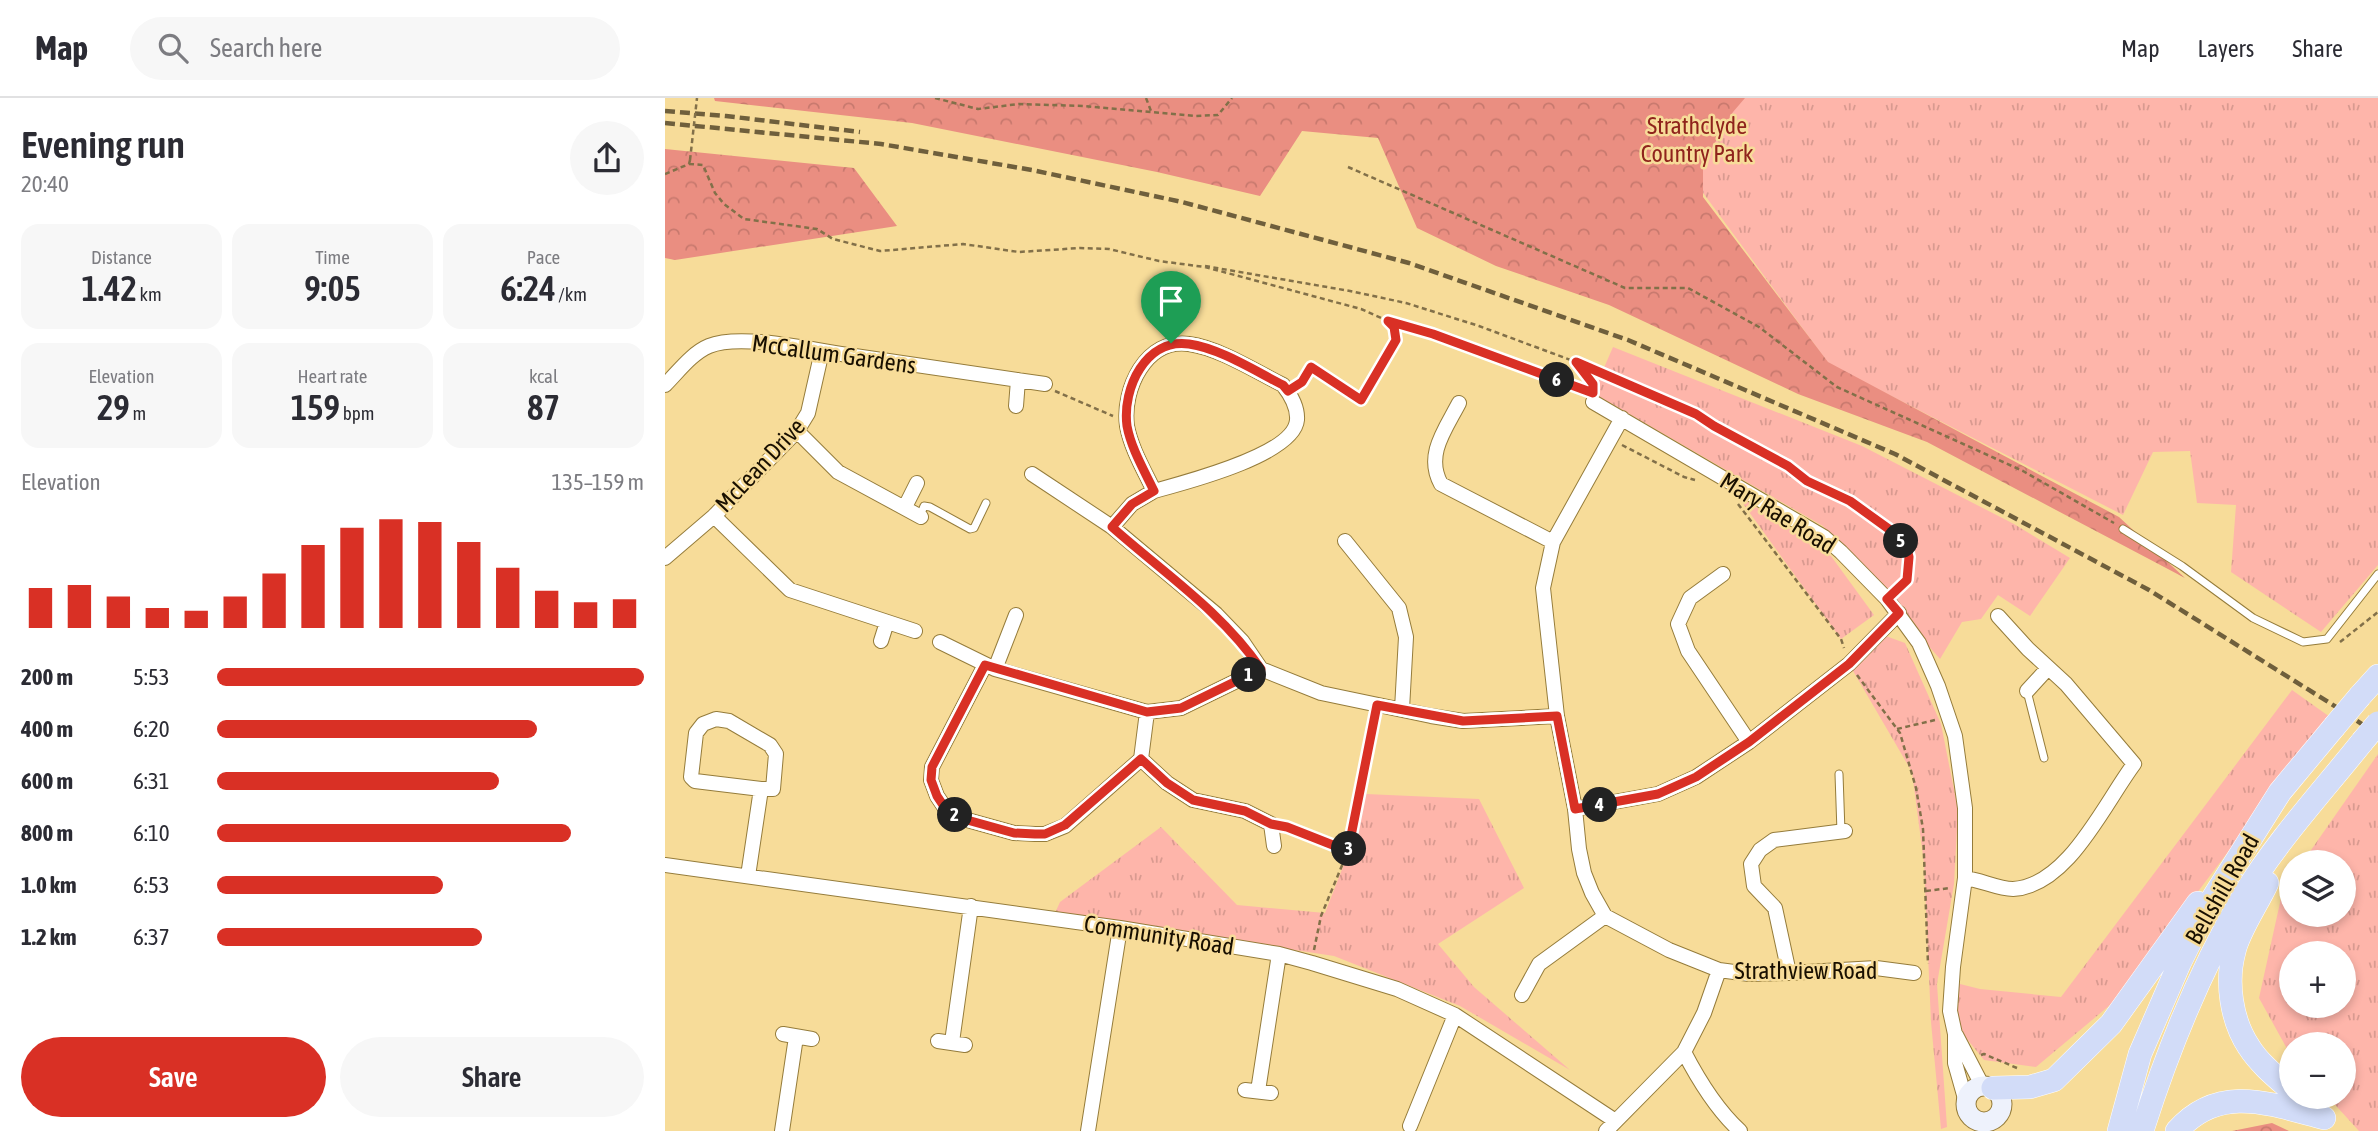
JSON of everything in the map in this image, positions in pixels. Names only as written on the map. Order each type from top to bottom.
[{"type":"highway","name":"Bellshill Road","points":[[2119,1131],[2140,1054],[2208,906],[2280,792],[2378,676]]},
{"type":"highway","name":"Bellshill Road","points":[[2141,1131],[2164,1061],[2203,971],[2245,894],[2294,827],[2378,723]]},
{"type":"highway","points":[[1987,1087],[2029,1087],[2054,1080],[2111,1024],[2280,792]]},
{"type":"highway","points":[[2279,1080],[2248,1046],[2233,1009],[2230,979],[2234,950],[2294,827]]},
{"type":"highway","points":[[2177,1131],[2187,1119],[2213,1105],[2237,1100],[2257,1101],[2329,1124]]},
{"type":"highway","points":[[2313,1109],[2329,1124]]},
{"type":"main road","points":[[1963,1131],[1966,1105],[1970,1092],[1987,1087],[1997,1092],[2002,1103],[1999,1114],[1985,1126],[1968,1113],[1966,1105]]},
{"type":"street","name":"McCallum Gardens","points":[[665,385],[694,356],[710,346],[730,342],[822,351],[1045,384]]},
{"type":"street","points":[[1112,527],[1132,504],[1154,491],[1251,459],[1284,439],[1291,433],[1297,421],[1295,405],[1288,391],[1283,385],[1206,348],[1171,343],[1161,347],[1139,369],[1127,401],[1127,418],[1133,446],[1154,491]]},
{"type":"street","name":"McLean Drive","points":[[665,558],[713,516],[797,431],[808,413],[822,351]]},
{"type":"street","points":[[1016,405],[1018,380]]},
{"type":"street","name":"Mary Rae Road","points":[[1593,402],[1824,537],[1887,599],[1919,643],[1938,685],[1955,736],[1965,808],[1964,882],[1950,1011],[1955,1034],[1955,1063],[1966,1105]]},
{"type":"street","points":[[1459,403],[1435,449],[1434,464],[1441,484],[1553,542]]},
{"type":"street","points":[[1523,995],[1539,964],[1605,916],[1584,873],[1579,849],[1575,809],[1557,716],[1542,588],[1553,542],[1622,418]]},
{"type":"street","points":[[797,431],[838,472],[920,516]]},
{"type":"street","points":[[1032,474],[1112,527],[1216,614],[1242,640],[1261,669],[1321,694],[1463,721],[1557,716]]},
{"type":"street","points":[[905,507],[917,483]]},
{"type":"street","points":[[713,516],[790,590],[915,631]]},
{"type":"street","points":[[1345,541],[1399,608],[1406,637],[1402,709]]},
{"type":"street","points":[[1723,573],[1690,598],[1678,624],[1688,651],[1749,742]]},
{"type":"street","points":[[1575,809],[1658,794],[1696,777],[1749,742],[1849,664],[1899,613]]},
{"type":"street","points":[[1016,615],[990,667],[932,767],[931,780],[945,808],[960,818],[1014,833],[1045,834],[1065,825],[1141,759],[1147,712]]},
{"type":"street","points":[[1964,882],[2010,889],[2031,886],[2050,876],[2076,847],[2134,765],[2066,684],[1998,616]]},
{"type":"street","points":[[881,641],[887,622]]},
{"type":"street","points":[[940,642],[990,667],[1147,712],[1181,708],[1261,669]]},
{"type":"street","points":[[2027,691],[2048,668]]},
{"type":"street","points":[[716,719],[729,721],[770,745],[776,754],[773,789],[761,789],[695,781],[691,777],[697,733],[703,724],[716,719]]},
{"type":"street","points":[[1141,759],[1167,783],[1193,800],[1245,811],[1271,824],[1274,846]]},
{"type":"street","points":[[748,876],[761,789]]},
{"type":"street","points":[[1789,973],[1775,908],[1753,886],[1751,864],[1760,850],[1774,840],[1843,832]]},
{"type":"street","name":"Community Road","points":[[665,864],[971,906],[1279,954],[1397,989],[1455,1014],[1610,1125]]},
{"type":"street","points":[[952,1043],[971,906]]},
{"type":"street","name":"Strathview Road","points":[[1605,916],[1669,950],[1719,970],[1749,974],[1876,968],[1914,973]]},
{"type":"street","points":[[1088,1131],[1119,928]]},
{"type":"street","points":[[1258,1091],[1279,954]]},
{"type":"street","points":[[1610,1125],[1684,1052],[1704,1013],[1719,970]]},
{"type":"street","points":[[1410,1126],[1455,1014]]},
{"type":"street","name":"Mary Rae Road","points":[[1955,1034],[1987,1087]]},
{"type":"street","points":[[782,1131],[789,1036],[812,1039]]},
{"type":"street","points":[[1684,1052],[1698,1080],[1728,1120],[1740,1131]]},
{"type":"lane","points":[[920,516],[924,506],[930,507],[970,529],[974,528],[986,503]]},
{"type":"lane","points":[[2123,528],[2182,566],[2253,618],[2303,642],[2327,639],[2378,574]]},
{"type":"lane","points":[[2027,691],[2044,758]]},
{"type":"lane","points":[[1839,774],[1843,832]]},
{"type":"path","points":[[689,162],[697,98]]},
{"type":"path","points":[[935,98],[978,108],[1019,104],[1083,106],[1196,116],[1218,115],[1232,98]]},
{"type":"path","points":[[1146,98],[1151,112]]},
{"type":"path","points":[[665,174],[689,162],[703,165],[715,194],[731,211],[744,219],[817,229],[833,239],[880,251],[963,244],[1019,252],[1099,249],[1205,267],[1361,309],[1593,393],[1593,384],[1576,362]]},
{"type":"path","points":[[1348,167],[1625,288],[1688,289],[1759,327],[1837,387],[2023,471],[2123,528]]},
{"type":"path","points":[[1205,267],[1204,265],[1236,270],[1406,303],[1479,326],[1576,362],[1696,414],[1788,466],[1807,481],[1850,501],[1893,532],[1907,548],[1907,580],[1887,599]]},
{"type":"path","points":[[1288,391],[1302,382],[1311,367],[1361,400],[1396,340],[1394,327],[1388,321]]},
{"type":"path","points":[[1045,384],[1052,390],[1114,417],[1127,418]]},
{"type":"path","points":[[2327,639],[2341,643],[2378,612]]},
{"type":"path","points":[[1311,963],[1321,916],[1348,851],[1377,705]]},
{"type":"path","points":[[1897,729],[1948,716]]},
{"type":"path","points":[[1271,824],[1287,827],[1348,851]]},
{"type":"path","points":[[1926,891],[1964,882]]},
{"type":"green space","name":"Strathclyde Country Park","points":[[714,98],[1745,98],[1733,112],[1703,163],[1703,197],[1828,362],[2119,517],[2185,578],[1927,442],[1798,394],[1609,305],[1496,266],[1417,228],[1378,138],[1302,131],[1260,196],[1157,172],[912,123],[715,101]]},
{"type":"green space","name":"Strathclyde Country Park","points":[[1403,98],[2378,98],[2378,565],[2321,632],[2231,572],[2236,505],[2197,503],[2190,451],[2153,452],[2123,515],[1829,364],[1698,186]]},
{"type":"green space","points":[[665,149],[854,168],[897,226],[675,260],[665,258]]},
{"type":"green space","points":[[1613,347],[1862,446],[2014,524],[2070,558],[2030,616],[1998,595],[1981,619],[1962,622],[1940,659],[1823,526],[1593,393]]},
{"type":"green space","points":[[1736,494],[1831,556],[1874,615],[1841,639]]},
{"type":"green space","points":[[1883,635],[1905,643],[1941,724],[1958,810],[1954,884],[1937,984],[1947,1127],[1941,1129],[1931,1022],[1924,863],[1912,772],[1849,664]]},
{"type":"green space","points":[[2292,690],[2330,717],[2116,1000],[2036,1067],[1984,1060],[1958,1028],[1956,983],[1980,989],[2061,997]]},
{"type":"green space","points":[[2378,754],[2378,1131],[2359,1131],[2339,1109],[2356,1109],[2356,1032],[2279,1032],[2279,1034],[2259,998],[2279,907],[2279,927],[2356,927],[2356,850],[2311,850]]},
{"type":"green space","points":[[1366,794],[1479,799],[1524,888],[1438,944],[1474,987],[1570,1070],[1460,1006],[1334,956],[1055,913],[1060,902],[1161,827],[1237,905],[1325,913],[1348,854]]},
{"type":"green space","points":[[2272,1123],[2289,1131],[2232,1131]]},
{"type":"railway","points":[[665,111],[860,132]]},
{"type":"railway","points":[[665,123],[881,144],[1032,170],[1182,202],[1409,263],[1628,340],[1895,454],[2149,590],[2378,735]]},
{"type":"route","points":[[1388,321],[1433,334],[1593,393],[1593,384],[1576,362],[1696,414],[1788,466],[1807,481],[1850,501],[1893,532],[1907,548],[1909,557],[1907,580],[1887,599],[1899,613],[1849,664],[1749,742],[1696,777],[1658,794],[1575,809],[1557,716],[1463,721],[1377,705],[1348,851],[1314,836],[1271,824],[1245,811],[1193,800],[1167,783],[1141,759],[1065,825],[1045,834],[1014,833],[960,818],[945,808],[937,796],[931,780],[932,767],[985,665],[1147,712],[1181,708],[1261,669],[1242,640],[1216,614],[1112,527],[1132,504],[1154,491],[1133,446],[1126,414],[1127,401],[1139,369],[1161,347],[1171,343],[1206,348],[1283,385],[1288,391],[1302,382],[1311,367],[1361,400],[1396,340],[1394,327],[1388,321]]}]
